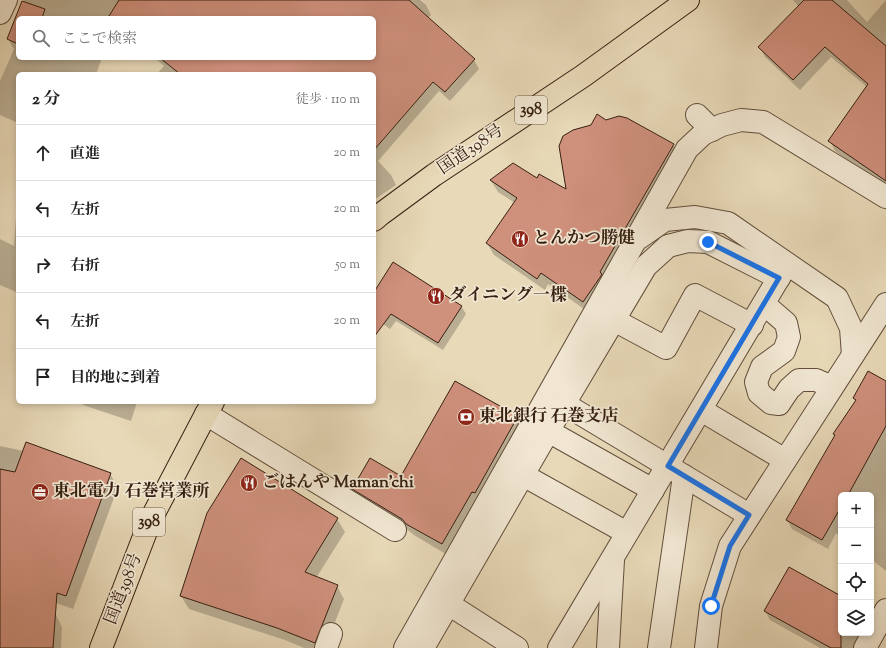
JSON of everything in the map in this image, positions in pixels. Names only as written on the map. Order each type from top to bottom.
[{"type":"highway","name":"国道398号","points":[[376,218],[434,175],[583,76],[688,0]]},
{"type":"highway","name":"国道398号","points":[[101,648],[150,521],[209,408]]},
{"type":"street","points":[[0,13],[6,0]]},
{"type":"street","points":[[418,645],[556,399],[635,241],[687,149],[703,134],[705,122],[722,125],[741,120],[763,122],[886,197]]},
{"type":"street","points":[[635,241],[665,220],[695,217],[728,223],[783,271]]},
{"type":"street","points":[[442,600],[523,474],[548,431],[556,399],[614,320],[646,266],[668,246],[688,241],[708,242],[783,271],[837,298],[851,328],[853,355]]},
{"type":"street","points":[[659,648],[676,471],[701,410],[783,271]]},
{"type":"street","points":[[614,320],[666,348],[695,295],[752,325]]},
{"type":"street","points":[[764,304],[786,323],[789,337],[784,350],[762,367],[756,382],[759,393],[771,403],[779,404],[789,389],[799,380],[816,380],[832,387]]},
{"type":"street","points":[[706,648],[711,606],[730,546],[886,304]]},
{"type":"street","points":[[556,399],[749,515]]},
{"type":"street","points":[[209,408],[395,530]]},
{"type":"street","points":[[701,410],[785,460]]},
{"type":"street","points":[[548,431],[653,490]]},
{"type":"street","points":[[559,648],[653,490],[676,471]]},
{"type":"street","points":[[523,474],[627,533]]},
{"type":"street","points":[[608,648],[613,557]]},
{"type":"street","points":[[442,600],[517,648]]},
{"type":"street","points":[[864,648],[886,610]]},
{"type":"building","points":[[119,0],[409,0],[475,59],[445,92],[433,82],[376,148],[376,72],[178,72],[162,60],[376,60],[376,16],[109,16]]},
{"type":"building","points":[[804,0],[832,0],[886,46],[886,181],[828,141],[868,84],[825,47],[793,80],[758,47]]},
{"type":"building","points":[[22,1],[45,9],[43,16],[16,16]]},
{"type":"building","points":[[16,16],[16,43],[7,39]]},
{"type":"building","points":[[597,114],[606,120],[619,116],[627,118],[674,144],[600,272],[602,274],[601,276],[583,302],[541,273],[537,279],[486,243],[517,198],[490,180],[513,163],[537,178],[539,174],[566,189],[559,146],[563,136],[573,130],[591,125]]},
{"type":"building","points":[[393,262],[462,306],[438,343],[391,314],[376,334],[376,289]]},
{"type":"building","points":[[868,371],[886,381],[886,426],[850,492],[838,492],[838,512],[822,540],[786,520],[835,435],[833,434],[856,400],[853,398]]},
{"type":"building","points":[[455,381],[518,416],[475,493],[472,492],[442,544],[406,524],[402,519],[352,489],[370,458],[401,476]]},
{"type":"building","points":[[26,442],[111,473],[66,596],[57,593],[53,648],[0,648],[0,469],[15,472]]},
{"type":"building","points":[[241,458],[338,518],[305,572],[338,585],[315,643],[277,628],[180,596],[207,513]]},
{"type":"building","points":[[789,567],[838,594],[838,636],[841,636],[841,648],[831,648],[764,611]]},
{"type":"place","name":"とんかつ勝健","points":[[520,239]]},
{"type":"place","name":"ダイニング一楪","points":[[436,296]]},
{"type":"place","name":"東北銀行 石巻支店","points":[[466,417]]},
{"type":"place","name":"ごはんや Maman'chi","points":[[249,483]]},
{"type":"place","name":"東北電力 石巻営業所","points":[[40,492]]},
{"type":"route","points":[[708,242],[779,278],[668,466],[749,515],[730,546],[711,606]]}]
